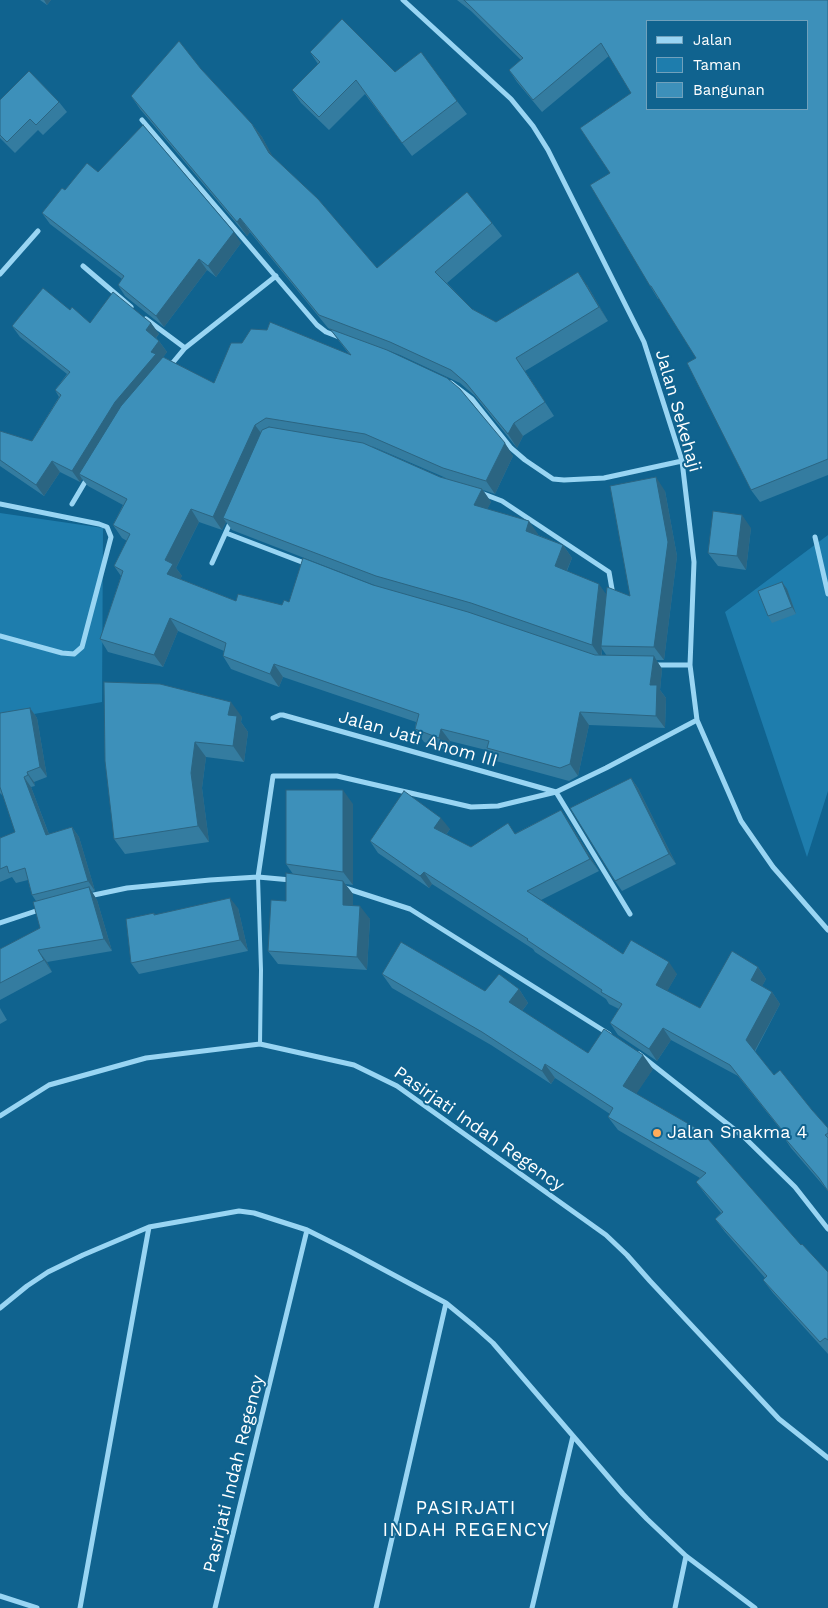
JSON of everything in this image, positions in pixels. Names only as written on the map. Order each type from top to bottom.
[{"type":"street","name":"Jalan Sekehaji","points":[[403,0],[511,100],[533,126],[548,150],[644,342],[682,461],[694,562],[690,665],[697,720],[741,821],[773,867],[828,930]]},
{"type":"street","points":[[142,120],[317,325],[326,332],[344,339]]},
{"type":"street","points":[[0,274],[38,231]]},
{"type":"street","points":[[84,266],[134,309]]},
{"type":"street","points":[[168,369],[186,348],[276,276]]},
{"type":"street","points":[[141,315],[186,348]]},
{"type":"street","points":[[447,382],[458,387],[472,399],[500,434],[525,460],[553,478],[564,480],[604,478],[682,461]]},
{"type":"street","points":[[72,504],[92,472]]},
{"type":"street","points":[[478,492],[502,501],[609,572],[613,593],[612,602]]},
{"type":"street","points":[[0,504],[99,524],[107,528],[111,537],[82,647],[74,654],[62,653],[0,636]]},
{"type":"street","points":[[212,564],[233,516]]},
{"type":"street","points":[[226,533],[309,565]]},
{"type":"street","points":[[815,537],[828,594]]},
{"type":"street","points":[[649,665],[690,665]]},
{"type":"street","name":"Jalan Jati Anom III","points":[[273,718],[284,715],[556,792]]},
{"type":"street","points":[[258,877],[273,776],[336,776],[471,806],[498,806],[556,792],[697,720]]},
{"type":"street","points":[[556,792],[630,914]]},
{"type":"street","points":[[80,899],[127,888],[258,877],[299,881]]},
{"type":"street","points":[[338,886],[410,909],[612,1037]]},
{"type":"street","points":[[0,923],[51,906]]},
{"type":"street","name":"Pasirjati Indah Regency","points":[[0,1116],[49,1085],[146,1058],[260,1044],[354,1065],[397,1086],[606,1235],[780,1418],[828,1458]]},
{"type":"street","points":[[637,1052],[744,1137],[795,1187],[828,1229]]},
{"type":"street","points":[[0,1308],[48,1272],[83,1255],[149,1228],[239,1211],[254,1212],[308,1230],[446,1303],[493,1343],[623,1494],[686,1556],[754,1608]]},
{"type":"street","points":[[80,1608],[149,1228]]},
{"type":"street","name":"Pasirjati Indah Regency","points":[[215,1608],[308,1230]]},
{"type":"street","points":[[376,1608],[446,1303]]},
{"type":"street","points":[[532,1608],[573,1436]]},
{"type":"street","points":[[675,1608],[686,1556]]},
{"type":"street","points":[[0,1596],[36,1608]]},
{"type":"lane","points":[[258,877],[261,970],[260,1044]]},
{"type":"green space","points":[[0,513],[103,528],[102,702],[0,720]]},
{"type":"green space","points":[[828,535],[828,791],[807,857],[725,612]]},
{"type":"building","points":[[464,0],[828,0],[828,459],[751,490],[687,363],[696,358],[650,286],[590,185],[610,173],[580,128],[631,93],[601,43],[533,100],[509,70],[523,58]]},
{"type":"building","points":[[342,19],[395,72],[421,52],[457,101],[402,143],[356,80],[319,117],[292,90],[320,62],[310,52]]},
{"type":"building","points":[[179,41],[201,69],[252,124],[269,153],[318,199],[377,268],[467,192],[492,223],[435,272],[472,309],[496,322],[578,272],[599,307],[516,358],[545,402],[514,423],[508,434],[466,383],[451,370],[390,342],[319,315],[240,218],[237,222],[131,96]]},
{"type":"building","points":[[29,71],[59,102],[36,125],[30,119],[7,142],[0,135],[0,100]]},
{"type":"building","points":[[143,125],[234,232],[208,266],[199,259],[156,316],[118,285],[124,276],[42,213],[62,188],[65,190],[87,163],[98,172]]},
{"type":"building","points":[[43,288],[70,310],[72,307],[90,323],[113,292],[151,323],[146,330],[159,341],[151,352],[156,354],[115,402],[72,471],[52,461],[36,485],[0,460],[0,431],[32,441],[61,395],[55,390],[70,372],[12,326]]},
{"type":"building","points":[[270,322],[351,355],[330,329],[387,350],[447,378],[460,389],[505,443],[486,481],[443,468],[365,434],[266,418],[255,425],[213,517],[191,509],[165,560],[173,564],[167,574],[236,601],[238,594],[282,605],[284,600],[289,602],[303,558],[373,585],[468,612],[595,655],[654,656],[650,685],[657,685],[656,716],[580,712],[570,764],[560,768],[487,748],[489,741],[441,729],[439,738],[415,729],[419,714],[274,664],[270,674],[223,656],[226,643],[170,618],[154,655],[100,639],[123,571],[114,566],[130,534],[113,525],[127,499],[79,474],[121,406],[163,357],[214,383],[231,343],[242,343],[251,329],[267,330]]},
{"type":"building","points":[[269,427],[363,443],[440,477],[482,489],[474,505],[529,521],[526,531],[563,545],[555,566],[599,584],[592,645],[471,603],[376,576],[223,518],[262,430]]},
{"type":"building","points":[[656,477],[668,542],[654,647],[601,646],[607,587],[630,596],[610,486]]},
{"type":"building","points":[[713,511],[742,515],[737,556],[708,553]]},
{"type":"building","points":[[782,582],[792,607],[768,616],[758,591]]},
{"type":"building","points":[[104,682],[160,684],[231,702],[228,715],[237,716],[233,746],[195,742],[191,773],[198,826],[114,839],[105,761]]},
{"type":"building","points":[[30,708],[40,767],[27,772],[28,775],[24,777],[46,835],[72,827],[88,881],[32,895],[25,868],[9,873],[7,866],[0,869],[0,838],[15,832],[0,787],[0,713]]},
{"type":"building","points":[[631,778],[669,854],[615,881],[570,808]]},
{"type":"building","points":[[286,790],[343,790],[343,872],[286,864]]},
{"type":"building","points":[[404,791],[441,818],[434,828],[471,847],[508,823],[515,834],[561,810],[590,859],[527,891],[623,954],[631,940],[669,962],[656,985],[700,1008],[732,951],[758,967],[751,980],[772,992],[746,1040],[774,1075],[780,1070],[828,1128],[828,1133],[825,1135],[828,1138],[828,1191],[783,1136],[785,1134],[730,1065],[663,1028],[649,1049],[610,1023],[622,1004],[601,992],[602,990],[528,939],[424,872],[420,876],[370,841]]},
{"type":"building","points":[[286,873],[343,881],[343,905],[360,906],[357,957],[268,951],[271,900],[286,901]]},
{"type":"building","points":[[89,887],[104,939],[38,950],[44,960],[0,983],[0,949],[40,928],[33,902]]},
{"type":"building","points":[[230,898],[240,940],[131,963],[126,919],[154,913],[154,915]]},
{"type":"building","points":[[401,942],[485,991],[499,974],[519,989],[509,1002],[588,1053],[604,1029],[643,1055],[623,1086],[701,1131],[801,1245],[828,1272],[828,1340],[825,1338],[820,1342],[763,1280],[767,1276],[715,1219],[723,1212],[696,1182],[706,1173],[608,1117],[613,1108],[545,1064],[542,1071],[482,1032],[382,974]]},
{"type":"place","name":"Jalan Snakma 4","points":[[657,1133]]},
{"type":"district","name":"PASIRJATI INDAH REGENCY","points":[[466,1519]]}]
